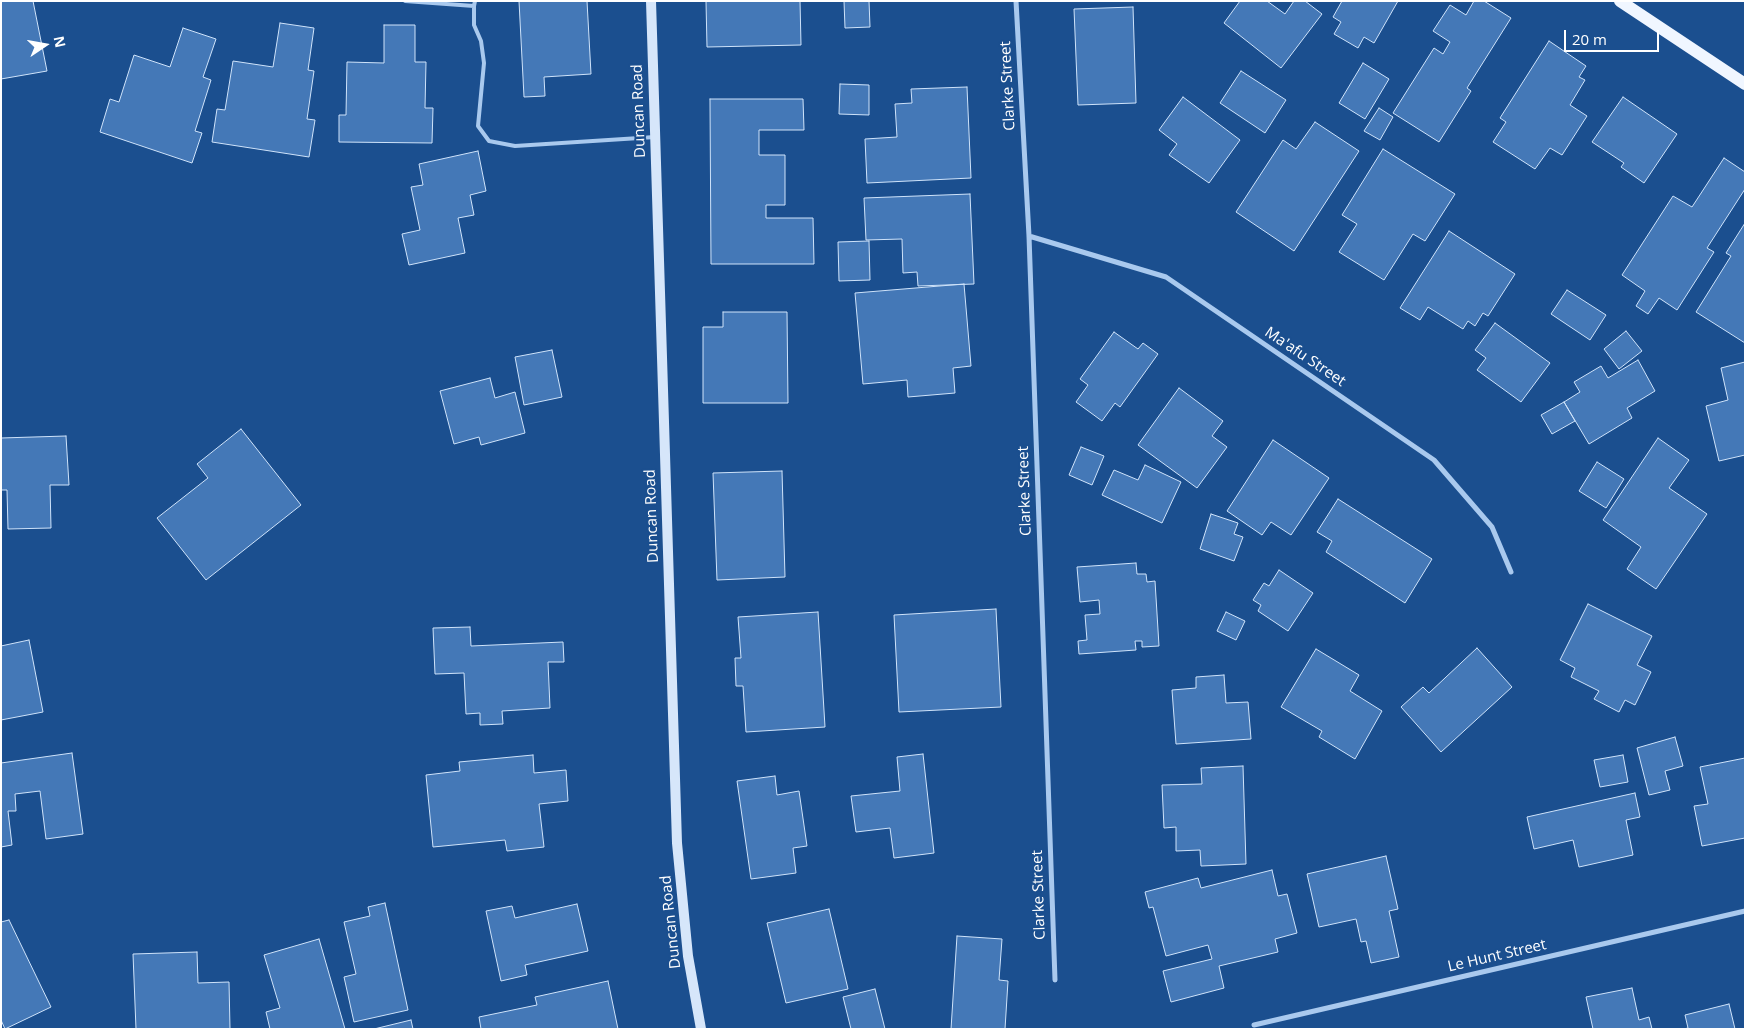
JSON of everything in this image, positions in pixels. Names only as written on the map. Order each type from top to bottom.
[{"type":"main road","name":"Duncan Road","points":[[650,1],[677,843],[688,956],[701,1029]]},
{"type":"main road","points":[[1620,1],[1745,84]]},
{"type":"street","name":"Clarke Street","points":[[1016,1],[1029,236],[1054,980]]},
{"type":"street","name":"Ma'afu Street","points":[[1029,236],[1166,277],[1434,460],[1492,527],[1511,572]]},
{"type":"street","name":"Le Hunt Street","points":[[1254,1025],[1745,911]]},
{"type":"lane","points":[[405,1],[475,4],[474,25],[482,41],[484,63],[478,126],[489,140],[515,146],[655,137]]},
{"type":"building","points":[[1,1],[33,1],[47,71],[1,79]]},
{"type":"building","points":[[519,1],[587,1],[591,74],[544,77],[545,96],[524,97]]},
{"type":"building","points":[[706,1],[800,1],[801,45],[707,47]]},
{"type":"building","points":[[844,1],[869,1],[870,27],[845,28]]},
{"type":"building","points":[[1240,1],[1267,1],[1285,14],[1294,1],[1305,1],[1322,14],[1281,68],[1224,23]]},
{"type":"building","points":[[1342,1],[1398,1],[1374,43],[1364,37],[1358,48],[1334,34],[1341,22],[1333,17]]},
{"type":"building","points":[[1474,1],[1484,1],[1511,18],[1467,88],[1471,91],[1439,142],[1393,113],[1434,48],[1443,54],[1450,42],[1433,31],[1450,5],[1466,15]]},
{"type":"building","points":[[1133,7],[1136,103],[1078,105],[1074,9]]},
{"type":"building","points":[[280,23],[314,28],[308,70],[314,71],[307,119],[315,120],[309,157],[212,142],[217,109],[225,110],[233,61],[273,67]]},
{"type":"building","points":[[384,25],[415,25],[415,62],[426,62],[425,108],[433,108],[432,143],[339,142],[339,115],[346,115],[347,62],[384,63]]},
{"type":"building","points":[[183,28],[216,39],[203,77],[211,80],[195,131],[202,133],[192,163],[100,132],[110,99],[119,102],[134,55],[170,67]]},
{"type":"building","points":[[1549,41],[1586,66],[1579,77],[1585,80],[1570,105],[1587,116],[1562,155],[1550,148],[1535,169],[1493,142],[1506,122],[1500,118]]},
{"type":"building","points":[[1363,63],[1389,79],[1365,119],[1339,103]]},
{"type":"building","points":[[1241,71],[1286,100],[1265,133],[1220,103]]},
{"type":"building","points":[[840,84],[869,85],[869,115],[839,114]]},
{"type":"building","points":[[967,87],[971,178],[867,183],[865,139],[897,137],[895,104],[912,103],[911,89]]},
{"type":"building","points":[[1183,97],[1240,140],[1209,183],[1169,155],[1177,144],[1159,130]]},
{"type":"building","points":[[1623,97],[1677,134],[1644,183],[1621,167],[1624,163],[1592,142]]},
{"type":"building","points":[[710,99],[803,99],[804,130],[759,130],[759,155],[785,155],[785,205],[766,205],[766,218],[813,218],[814,264],[711,264]]},
{"type":"building","points":[[1379,108],[1393,117],[1380,140],[1364,131]]},
{"type":"building","points":[[1315,122],[1359,151],[1294,251],[1236,212],[1283,140],[1296,149]]},
{"type":"building","points":[[1383,149],[1455,194],[1425,241],[1413,234],[1384,280],[1339,252],[1357,224],[1342,215]]},
{"type":"building","points":[[478,151],[486,191],[470,195],[474,215],[458,218],[465,253],[409,265],[402,234],[420,230],[411,187],[423,185],[419,164]]},
{"type":"building","points":[[1724,158],[1745,172],[1745,189],[1707,248],[1714,252],[1677,310],[1659,298],[1648,314],[1636,306],[1645,291],[1622,275],[1673,196],[1692,207]]},
{"type":"building","points":[[970,194],[974,284],[918,286],[917,272],[903,273],[902,239],[866,240],[864,198]]},
{"type":"building","points":[[1745,223],[1745,343],[1696,312],[1731,256],[1726,253]]},
{"type":"building","points":[[1449,231],[1515,274],[1488,316],[1483,313],[1475,326],[1468,321],[1463,329],[1428,307],[1420,320],[1400,308]]},
{"type":"building","points":[[869,241],[870,280],[839,281],[838,242]]},
{"type":"building","points":[[964,284],[971,366],[953,368],[955,393],[908,397],[907,380],[863,384],[855,293]]},
{"type":"building","points":[[1567,290],[1606,315],[1590,340],[1551,314]]},
{"type":"building","points":[[723,312],[787,312],[788,403],[703,403],[703,327],[723,327]]},
{"type":"building","points":[[1495,323],[1550,363],[1521,402],[1477,370],[1486,358],[1475,350]]},
{"type":"building","points":[[1626,331],[1642,351],[1619,369],[1604,349]]},
{"type":"building","points":[[1114,332],[1138,349],[1143,343],[1158,354],[1120,407],[1115,403],[1102,421],[1076,402],[1088,385],[1080,379]]},
{"type":"building","points":[[552,350],[562,397],[524,405],[515,357]]},
{"type":"building","points":[[1638,360],[1655,391],[1627,408],[1632,418],[1589,444],[1564,402],[1580,392],[1574,382],[1601,366],[1608,378]]},
{"type":"building","points":[[1745,362],[1745,455],[1719,461],[1706,406],[1728,400],[1721,368]]},
{"type":"building","points":[[490,378],[495,398],[515,392],[525,433],[481,445],[479,437],[454,444],[440,391]]},
{"type":"building","points":[[1179,388],[1223,421],[1212,436],[1227,447],[1197,488],[1138,445]]},
{"type":"building","points":[[1564,402],[1575,421],[1552,434],[1541,415]]},
{"type":"building","points":[[241,429],[301,505],[206,580],[157,518],[208,478],[197,464]]},
{"type":"building","points":[[66,436],[69,485],[50,485],[51,528],[8,529],[7,490],[1,490],[1,438]]},
{"type":"building","points":[[1658,438],[1689,460],[1669,488],[1707,514],[1656,589],[1627,569],[1641,547],[1603,520]]},
{"type":"building","points":[[1273,440],[1329,478],[1291,535],[1271,522],[1262,535],[1227,511]]},
{"type":"building","points":[[1081,447],[1104,456],[1092,485],[1069,475]]},
{"type":"building","points":[[1597,462],[1624,479],[1606,508],[1579,491]]},
{"type":"building","points":[[1145,465],[1181,482],[1162,523],[1102,495],[1114,470],[1138,480]]},
{"type":"building","points":[[782,471],[785,577],[717,580],[713,473]]},
{"type":"building","points":[[1338,499],[1432,559],[1405,603],[1326,552],[1332,541],[1317,532]]},
{"type":"building","points":[[1211,514],[1238,523],[1234,534],[1243,537],[1234,561],[1200,549]]},
{"type":"building","points":[[1136,563],[1137,574],[1146,574],[1147,582],[1155,581],[1159,646],[1142,647],[1142,641],[1135,641],[1136,650],[1079,654],[1078,641],[1087,640],[1085,615],[1100,614],[1099,600],[1080,602],[1077,567]]},
{"type":"building","points":[[1279,570],[1313,593],[1288,631],[1258,611],[1261,605],[1253,600],[1264,583],[1269,586]]},
{"type":"building","points":[[1588,604],[1652,636],[1637,665],[1651,672],[1635,705],[1625,700],[1619,712],[1594,699],[1599,691],[1571,677],[1575,668],[1560,660]]},
{"type":"building","points":[[996,609],[1001,707],[899,712],[894,615]]},
{"type":"building","points":[[818,612],[825,727],[746,732],[743,686],[736,686],[735,658],[741,658],[738,617]]},
{"type":"building","points":[[1226,612],[1245,621],[1236,640],[1217,631]]},
{"type":"building","points":[[470,627],[471,646],[563,642],[564,662],[548,662],[550,708],[502,711],[503,724],[480,725],[480,713],[466,714],[464,673],[435,674],[433,628]]},
{"type":"building","points":[[29,640],[43,712],[1,720],[1,646]]},
{"type":"building","points":[[1477,648],[1512,687],[1441,752],[1401,707],[1423,687],[1429,693]]},
{"type":"building","points":[[1316,649],[1359,675],[1350,691],[1382,711],[1355,759],[1319,737],[1322,731],[1281,707]]},
{"type":"building","points":[[1224,675],[1226,703],[1248,702],[1251,739],[1176,744],[1172,690],[1196,688],[1196,677]]},
{"type":"building","points":[[1675,737],[1683,766],[1665,771],[1670,790],[1649,795],[1637,748]]},
{"type":"building","points":[[72,753],[83,834],[46,839],[40,791],[15,794],[16,811],[8,811],[12,845],[1,847],[1,763]]},
{"type":"building","points":[[923,754],[934,853],[894,858],[890,828],[856,832],[851,796],[900,791],[897,757]]},
{"type":"building","points":[[533,755],[534,773],[566,770],[568,801],[539,804],[544,847],[507,851],[505,840],[433,847],[426,775],[460,771],[459,762]]},
{"type":"building","points":[[1623,755],[1628,782],[1600,787],[1594,760]]},
{"type":"building","points":[[1745,758],[1745,838],[1702,846],[1694,806],[1708,804],[1700,767]]},
{"type":"building","points":[[1243,766],[1246,864],[1201,866],[1200,850],[1176,851],[1176,827],[1164,828],[1162,785],[1202,784],[1201,768]]},
{"type":"building","points":[[775,776],[777,795],[799,791],[807,846],[793,848],[796,873],[751,879],[737,781]]},
{"type":"building","points":[[1635,793],[1640,817],[1626,820],[1633,855],[1579,867],[1573,840],[1534,849],[1527,817]]},
{"type":"building","points":[[1386,856],[1398,909],[1389,911],[1399,957],[1371,963],[1366,941],[1361,942],[1356,919],[1319,927],[1307,874]]},
{"type":"building","points":[[1272,870],[1278,896],[1287,894],[1297,933],[1275,939],[1278,952],[1219,966],[1224,988],[1171,1002],[1163,971],[1212,959],[1208,945],[1166,956],[1153,907],[1149,908],[1145,892],[1198,878],[1201,888]]},
{"type":"building","points":[[385,903],[408,1010],[354,1022],[344,977],[356,974],[344,922],[370,916],[368,907]]},
{"type":"building","points":[[577,904],[588,951],[525,965],[527,975],[501,981],[486,911],[512,906],[515,918]]},
{"type":"building","points":[[829,909],[848,989],[786,1003],[767,923]]},
{"type":"building","points":[[9,920],[51,1007],[5,1029],[1,1020],[1,922]]},
{"type":"building","points":[[957,936],[1002,939],[999,980],[1008,981],[1005,1029],[951,1029]]},
{"type":"building","points":[[319,939],[345,1029],[270,1029],[266,1012],[280,1008],[264,955]]},
{"type":"building","points":[[197,952],[198,983],[229,982],[230,1029],[136,1029],[133,954]]},
{"type":"building","points":[[608,981],[618,1029],[481,1029],[479,1017],[537,1005],[535,997]]},
{"type":"building","points":[[1632,988],[1639,1020],[1649,1017],[1652,1029],[1593,1029],[1586,997]]},
{"type":"building","points":[[875,989],[885,1029],[851,1029],[843,997]]},
{"type":"building","points":[[1729,1004],[1735,1029],[1684,1029],[1688,1028],[1685,1015]]},
{"type":"building","points":[[411,1020],[413,1029],[374,1029]]}]
